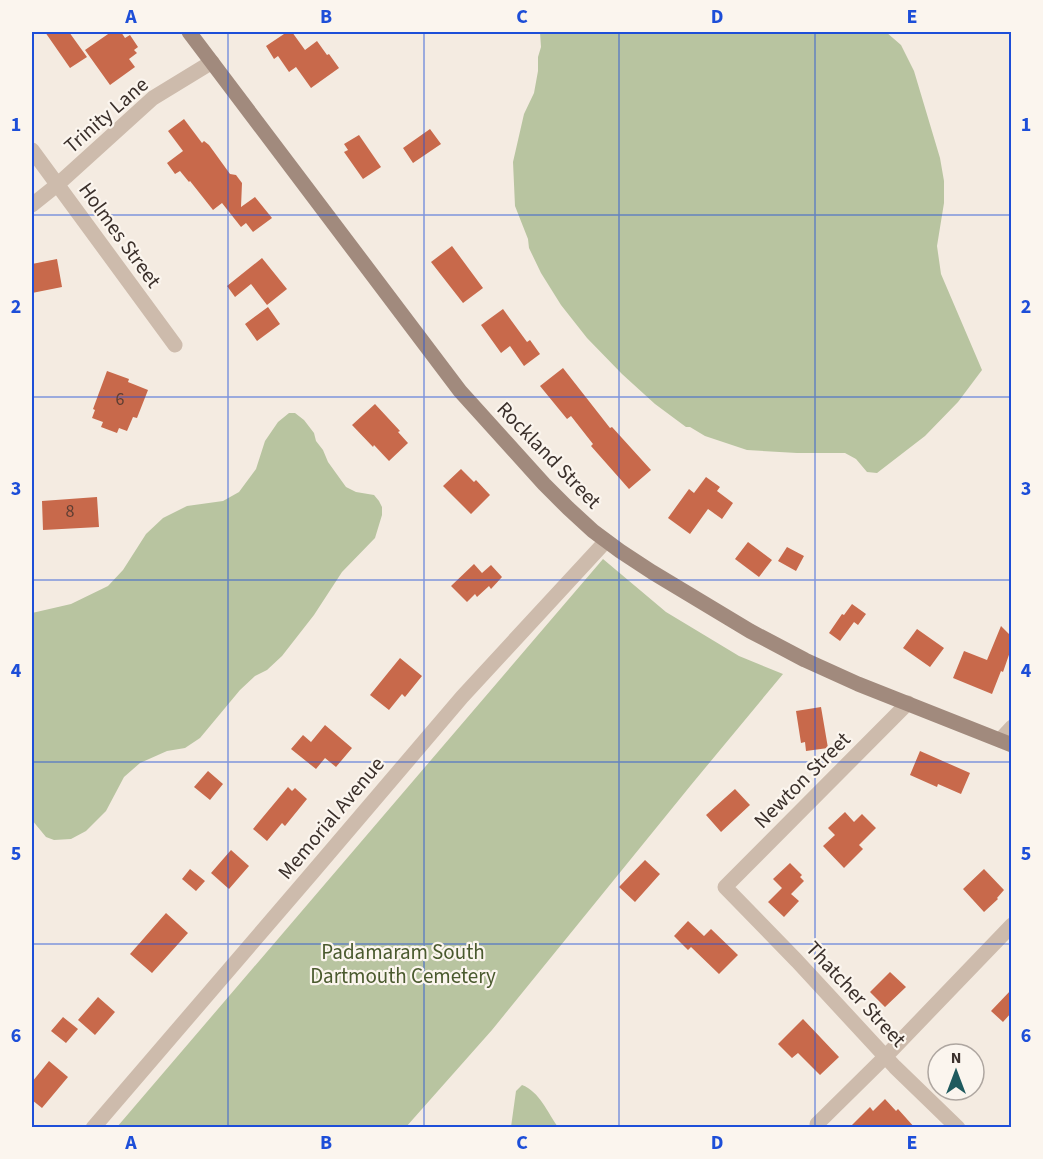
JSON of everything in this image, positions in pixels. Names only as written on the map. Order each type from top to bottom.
[{"type":"street","name":"Rockland Street","points":[[189,32],[460,392],[568,508],[606,541],[652,572],[780,648],[833,673],[1006,742]]},
{"type":"street","name":"Trinity Lane","points":[[32,205],[153,98],[212,62]]},
{"type":"street","name":"Holmes Street","points":[[32,150],[175,345]]},
{"type":"street","name":"Memorial Avenue","points":[[93,1128],[462,697],[606,541]]},
{"type":"street","name":"Newton Street","points":[[725,887],[908,703]]},
{"type":"street","points":[[1006,742],[1011,727]]},
{"type":"street","name":"Thatcher Street","points":[[725,887],[958,1128]]},
{"type":"street","points":[[817,1124],[886,1056],[1011,925]]},
{"type":"green space","points":[[540,32],[886,32],[901,45],[914,71],[940,158],[944,181],[944,203],[937,246],[941,274],[982,370],[958,402],[925,436],[877,473],[867,472],[856,459],[845,453],[747,450],[686,427],[655,404],[587,338],[561,305],[529,248],[528,239],[515,206],[513,162],[524,114],[534,93],[541,47]]},
{"type":"green space","points":[[289,413],[295,413],[304,420],[314,433],[328,462],[346,487],[356,492],[374,495],[379,501],[382,515],[375,538],[342,572],[314,615],[282,656],[240,690],[200,738],[185,748],[167,751],[140,763],[124,777],[106,811],[86,831],[71,839],[54,840],[46,837],[32,820],[32,613],[71,604],[108,586],[123,570],[146,534],[163,518],[187,506],[223,501],[239,492],[256,469],[265,441],[278,422]]},
{"type":"green space","name":"Padamaram South Dartmouth Cemetery","points":[[603,559],[666,612],[739,656],[783,674],[492,1030],[406,1127],[117,1127]]},
{"type":"green space","points":[[522,1085],[538,1097],[558,1127],[511,1127],[516,1091]]},
{"type":"building","points":[[45,32],[69,32],[87,57],[70,68]]},
{"type":"building","points":[[111,32],[121,32],[125,38],[130,35],[138,47],[134,50],[137,53],[129,59],[135,67],[110,85],[85,50]]},
{"type":"building","points":[[287,32],[292,32],[305,50],[317,41],[339,68],[311,88],[296,67],[289,72],[278,56],[274,59],[266,46]]},
{"type":"building","points":[[184,119],[202,143],[204,141],[209,145],[230,174],[236,175],[242,183],[241,207],[255,197],[272,218],[253,232],[246,223],[241,227],[222,203],[213,210],[180,171],[175,174],[167,163],[183,151],[168,131]]},
{"type":"building","points":[[430,129],[441,144],[413,163],[403,148]]},
{"type":"building","points":[[359,135],[381,167],[363,179],[344,152],[348,150],[344,144]]},
{"type":"building","points":[[452,246],[483,288],[463,303],[431,262]]},
{"type":"building","points":[[262,258],[287,289],[267,305],[251,284],[235,297],[227,286]]},
{"type":"building","points":[[57,259],[62,287],[32,293],[32,264]]},
{"type":"building","points":[[268,307],[280,324],[257,341],[245,324]]},
{"type":"building","points":[[503,309],[527,342],[530,340],[540,354],[524,366],[510,346],[501,353],[481,325]]},
{"type":"building","points":[[563,368],[610,428],[612,427],[651,470],[629,489],[591,446],[593,444],[571,416],[567,419],[540,386]]},
{"type":"building","points":[[107,371],[129,379],[128,382],[148,390],[137,418],[133,417],[127,431],[119,428],[117,433],[101,427],[103,422],[92,418]]},
{"type":"building","points":[[375,404],[408,443],[389,461],[352,425]]},
{"type":"building","points":[[461,469],[474,482],[476,480],[490,495],[471,514],[443,486]]},
{"type":"building","points":[[706,477],[720,487],[717,491],[733,503],[722,519],[708,509],[690,534],[668,518],[689,489],[694,493]]},
{"type":"building","points":[[97,497],[99,527],[43,530],[42,501]]},
{"type":"building","points":[[748,542],[772,560],[759,577],[735,559]]},
{"type":"building","points":[[787,547],[804,556],[796,571],[778,561]]},
{"type":"building","points":[[474,564],[482,573],[491,565],[502,577],[491,589],[489,586],[477,597],[475,594],[467,602],[451,586]]},
{"type":"building","points":[[852,604],[866,614],[858,625],[854,622],[840,641],[829,633]]},
{"type":"building","points":[[1001,626],[1011,636],[1011,649],[992,694],[953,678],[964,651],[987,660]]},
{"type":"building","points":[[917,629],[944,648],[930,667],[903,648]]},
{"type":"building","points":[[400,658],[422,676],[405,697],[402,694],[389,710],[370,695]]},
{"type":"building","points":[[821,707],[828,748],[806,751],[805,742],[801,743],[796,711]]},
{"type":"building","points":[[325,725],[352,748],[336,767],[325,758],[316,769],[291,749],[303,735],[311,742]]},
{"type":"building","points":[[920,751],[970,773],[961,794],[938,784],[937,787],[910,775]]},
{"type":"building","points":[[208,771],[223,784],[210,800],[194,787]]},
{"type":"building","points":[[288,787],[292,791],[295,788],[307,799],[285,826],[282,823],[267,841],[253,829]]},
{"type":"building","points":[[735,789],[750,805],[721,832],[706,815]]},
{"type":"building","points":[[845,812],[854,822],[862,814],[876,828],[859,845],[863,849],[844,868],[823,846],[835,835],[828,828]]},
{"type":"building","points":[[231,850],[249,866],[229,889],[211,873]]},
{"type":"building","points":[[645,860],[660,874],[635,902],[619,887]]},
{"type":"building","points":[[790,863],[802,875],[800,877],[804,881],[791,894],[799,901],[784,917],[768,902],[782,888],[773,879]]},
{"type":"building","points":[[190,869],[205,881],[196,891],[182,879]]},
{"type":"building","points":[[984,869],[1004,890],[984,912],[963,889]]},
{"type":"building","points":[[166,913],[188,933],[152,973],[130,954]]},
{"type":"building","points":[[688,921],[704,936],[711,929],[738,955],[719,974],[691,947],[688,950],[674,936]]},
{"type":"building","points":[[890,972],[906,987],[885,1007],[870,992]]},
{"type":"building","points":[[1011,990],[1011,1013],[1003,1022],[991,1011]]},
{"type":"building","points":[[98,997],[115,1012],[95,1035],[78,1020]]},
{"type":"building","points":[[63,1017],[78,1029],[66,1043],[51,1031]]},
{"type":"building","points":[[803,1019],[839,1057],[820,1075],[798,1053],[792,1058],[778,1044]]},
{"type":"building","points":[[49,1061],[68,1077],[42,1108],[32,1100],[32,1082]]},
{"type":"building","points":[[885,1099],[896,1111],[898,1109],[915,1128],[849,1128],[870,1107],[873,1111]]}]
